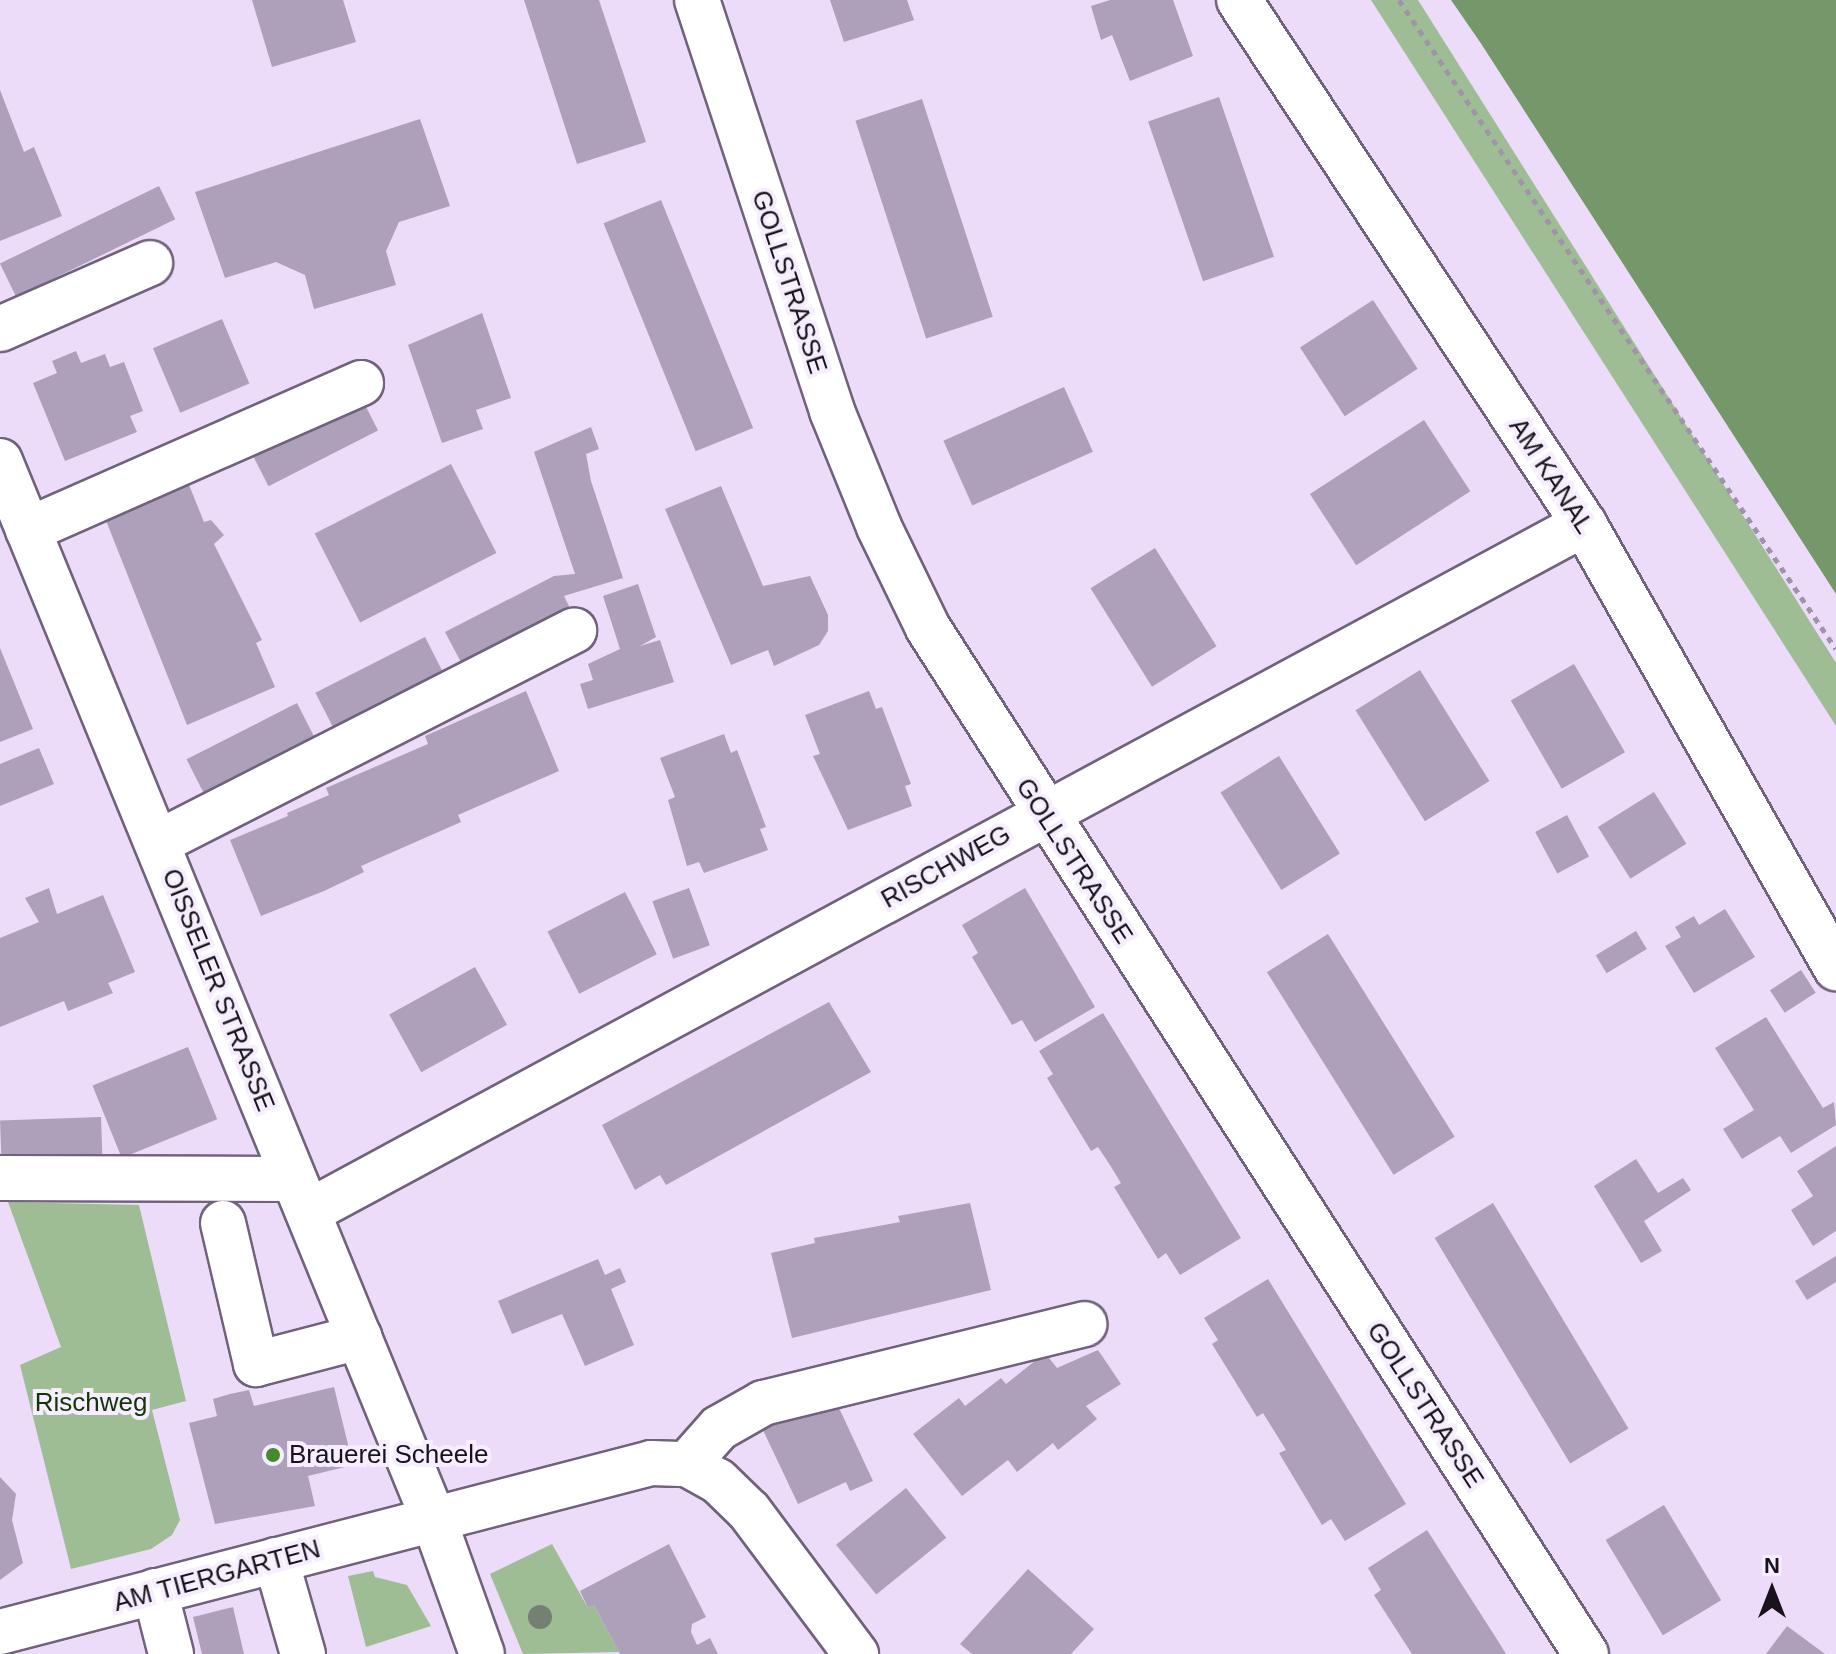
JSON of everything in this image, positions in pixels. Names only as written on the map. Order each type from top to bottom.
[{"type":"street","name":"GOLLSTRASSE","points":[[697,0],[832,411],[879,527],[928,628],[1043,815],[1586,1654]]},
{"type":"street","name":"AM KANAL","points":[[1239,0],[1584,524],[1836,968]]},
{"type":"street","points":[[0,329],[150,263]]},
{"type":"street","points":[[28,530],[361,383]]},
{"type":"street","name":"OISSELER STRASSE","points":[[0,461],[159,842],[434,1520],[482,1654]]},
{"type":"street","name":"RISCHWEG","points":[[0,1178],[300,1196],[1043,815],[1584,524]]},
{"type":"street","points":[[159,842],[574,631]]},
{"type":"street","points":[[223,1223],[256,1364],[360,1337]]},
{"type":"street","points":[[856,1654],[749,1511],[718,1481],[687,1464],[719,1428],[763,1403],[1084,1324]]},
{"type":"street","name":"AM TIERGARTEN","points":[[0,1632],[651,1463],[687,1464]]},
{"type":"street","points":[[276,1560],[303,1654]]},
{"type":"street","points":[[155,1591],[171,1654]]},
{"type":"path","points":[[1399,0],[1836,649]]},
{"type":"green space","points":[[1371,0],[1418,0],[1836,663],[1836,726]]},
{"type":"green space","name":"Rischweg","points":[[8,1202],[139,1205],[186,1401],[152,1410],[180,1520],[172,1535],[151,1549],[71,1569],[20,1365],[61,1347]]},
{"type":"green space","points":[[552,1544],[588,1608],[594,1605],[619,1652],[523,1654],[490,1574]]},
{"type":"green space","points":[[373,1571],[375,1577],[407,1585],[431,1626],[366,1647],[348,1576]]},
{"type":"shaded area","points":[[1451,0],[1836,0],[1836,594],[1480,42]]},
{"type":"building","points":[[252,0],[343,0],[356,42],[272,67]]},
{"type":"building","points":[[524,0],[599,0],[646,142],[577,164]]},
{"type":"building","points":[[830,0],[907,0],[914,20],[844,42]]},
{"type":"building","points":[[1110,0],[1173,0],[1193,56],[1130,81],[1112,35],[1101,40],[1091,6]]},
{"type":"building","points":[[0,90],[24,152],[34,147],[62,216],[0,241]]},
{"type":"building","points":[[1219,97],[1274,257],[1203,281],[1148,121]]},
{"type":"building","points":[[922,99],[993,317],[926,338],[855,121]]},
{"type":"building","points":[[420,119],[450,206],[399,222],[386,251],[396,285],[314,309],[305,275],[276,262],[225,278],[195,192]]},
{"type":"building","points":[[159,186],[175,219],[16,297],[0,264]]},
{"type":"building","points":[[661,200],[753,428],[696,451],[604,223]]},
{"type":"building","points":[[1373,300],[1418,369],[1345,416],[1300,347]]},
{"type":"building","points":[[482,313],[511,398],[476,410],[483,429],[442,443],[408,345]]},
{"type":"building","points":[[222,319],[249,383],[180,413],[153,348]]},
{"type":"building","points":[[76,351],[81,363],[105,354],[110,367],[124,362],[143,411],[130,416],[137,432],[65,461],[33,383],[57,373],[52,361]]},
{"type":"building","points":[[1064,387],[1093,452],[972,506],[943,441]]},
{"type":"building","points":[[359,393],[378,430],[268,486],[249,449]]},
{"type":"building","points":[[1424,420],[1470,491],[1356,565],[1310,494]]},
{"type":"building","points":[[591,427],[599,449],[586,454],[591,481],[623,578],[564,596],[571,610],[463,666],[445,632],[554,576],[575,574],[534,452]]},
{"type":"building","points":[[451,464],[496,553],[360,623],[315,533]]},
{"type":"building","points":[[187,480],[204,522],[211,520],[224,535],[214,544],[262,640],[256,643],[275,687],[187,725],[103,513]]},
{"type":"building","points":[[721,486],[763,586],[810,576],[828,615],[828,631],[819,645],[774,666],[768,650],[731,665],[665,509]]},
{"type":"building","points":[[1155,548],[1216,646],[1152,687],[1091,588]]},
{"type":"building","points":[[638,584],[656,637],[640,646],[660,640],[674,682],[588,709],[580,684],[593,680],[588,664],[620,649],[603,596]]},
{"type":"building","points":[[425,637],[443,672],[333,728],[315,693]]},
{"type":"building","points":[[0,648],[33,729],[0,742]]},
{"type":"building","points":[[1574,664],[1625,752],[1562,789],[1511,700]]},
{"type":"building","points":[[1420,670],[1489,781],[1425,821],[1356,710]]},
{"type":"building","points":[[526,691],[559,771],[458,815],[461,822],[361,866],[364,872],[261,916],[230,840],[329,795],[326,788],[428,744],[425,736]]},
{"type":"building","points":[[869,691],[876,709],[882,707],[911,784],[905,786],[912,806],[848,830],[813,756],[820,754],[805,715]]},
{"type":"building","points":[[297,703],[314,736],[203,792],[187,759]]},
{"type":"building","points":[[724,734],[731,753],[737,750],[766,827],[760,829],[768,850],[704,873],[699,862],[687,866],[668,800],[675,797],[660,758]]},
{"type":"building","points":[[39,748],[54,784],[0,806],[0,764]]},
{"type":"building","points":[[1279,756],[1340,854],[1281,890],[1220,793]]},
{"type":"building","points":[[1654,792],[1686,844],[1630,879],[1598,827]]},
{"type":"building","points":[[1567,815],[1589,856],[1557,873],[1535,832]]},
{"type":"building","points":[[49,888],[57,914],[103,895],[135,972],[108,983],[113,993],[68,1011],[64,1001],[0,1027],[0,938],[39,922],[25,898]]},
{"type":"building","points":[[689,888],[710,945],[673,959],[652,901]]},
{"type":"building","points":[[1025,888],[1095,1007],[1035,1042],[1022,1020],[1012,1025],[972,957],[978,953],[962,925]]},
{"type":"building","points":[[625,892],[657,954],[579,994],[547,931]]},
{"type":"building","points":[[1725,909],[1755,957],[1694,993],[1665,946],[1681,937],[1675,927],[1694,916],[1699,925]]},
{"type":"building","points":[[1636,931],[1647,949],[1607,973],[1596,955]]},
{"type":"building","points":[[1328,934],[1455,1137],[1394,1175],[1267,972]]},
{"type":"building","points":[[475,967],[507,1025],[421,1072],[389,1015]]},
{"type":"building","points":[[1801,970],[1816,993],[1785,1013],[1770,990]]},
{"type":"building","points":[[829,1002],[871,1072],[666,1185],[660,1175],[635,1190],[602,1125]]},
{"type":"building","points":[[1103,1013],[1241,1238],[1180,1275],[1166,1253],[1158,1259],[1114,1187],[1121,1183],[1098,1147],[1091,1151],[1047,1078],[1053,1074],[1039,1051]]},
{"type":"building","points":[[1766,1017],[1823,1108],[1834,1102],[1836,1125],[1791,1153],[1780,1136],[1742,1159],[1723,1129],[1754,1110],[1715,1048]]},
{"type":"building","points":[[188,1047],[217,1119],[122,1158],[93,1086]]},
{"type":"building","points":[[101,1117],[102,1155],[1,1159],[0,1121]]},
{"type":"building","points":[[1836,1146],[1836,1231],[1813,1246],[1791,1210],[1813,1196],[1797,1171]]},
{"type":"building","points":[[1636,1159],[1658,1193],[1683,1178],[1691,1190],[1644,1221],[1662,1251],[1641,1263],[1594,1186]]},
{"type":"building","points":[[970,1203],[991,1290],[792,1338],[771,1253],[815,1243],[814,1238],[900,1222],[898,1216]]},
{"type":"building","points":[[1493,1203],[1628,1428],[1570,1463],[1435,1238]]},
{"type":"building","points":[[1836,1256],[1836,1282],[1807,1300],[1795,1281]]},
{"type":"building","points":[[598,1259],[605,1275],[620,1268],[626,1282],[611,1289],[634,1345],[585,1366],[562,1314],[512,1334],[498,1301]]},
{"type":"building","points":[[1268,1279],[1406,1504],[1345,1541],[1331,1519],[1322,1525],[1279,1453],[1286,1450],[1263,1413],[1257,1417],[1212,1344],[1218,1340],[1204,1318]]},
{"type":"building","points":[[1098,1350],[1121,1384],[1086,1406],[1097,1419],[1058,1450],[1053,1443],[1017,1472],[1008,1460],[962,1496],[913,1434],[959,1398],[965,1406],[1001,1378],[1006,1384],[1045,1353],[1057,1368]]},
{"type":"building","points":[[334,1387],[353,1465],[308,1476],[315,1506],[215,1524],[189,1423],[217,1416],[213,1399],[230,1394],[249,1390],[254,1406]]},
{"type":"building","points":[[833,1395],[873,1481],[850,1491],[846,1482],[798,1504],[762,1428]]},
{"type":"building","points":[[0,1477],[16,1494],[12,1520],[23,1563],[0,1580]]},
{"type":"building","points":[[906,1488],[946,1538],[876,1594],[836,1545]]},
{"type":"building","points":[[1664,1505],[1721,1600],[1663,1635],[1606,1540]]},
{"type":"building","points":[[1427,1530],[1506,1654],[1412,1654],[1374,1595],[1381,1590],[1368,1568]]},
{"type":"building","points":[[669,1544],[706,1617],[692,1624],[691,1632],[697,1645],[710,1638],[718,1654],[620,1654],[594,1605],[588,1608],[580,1591]]},
{"type":"building","points":[[1028,1569],[1094,1629],[1071,1654],[972,1654],[960,1644]]},
{"type":"building","points":[[233,1607],[244,1654],[202,1654],[193,1617]]},
{"type":"building","points":[[1787,1626],[1825,1654],[1766,1654]]},
{"type":"place","name":"Brauerei Scheele","points":[[273,1455]]}]
